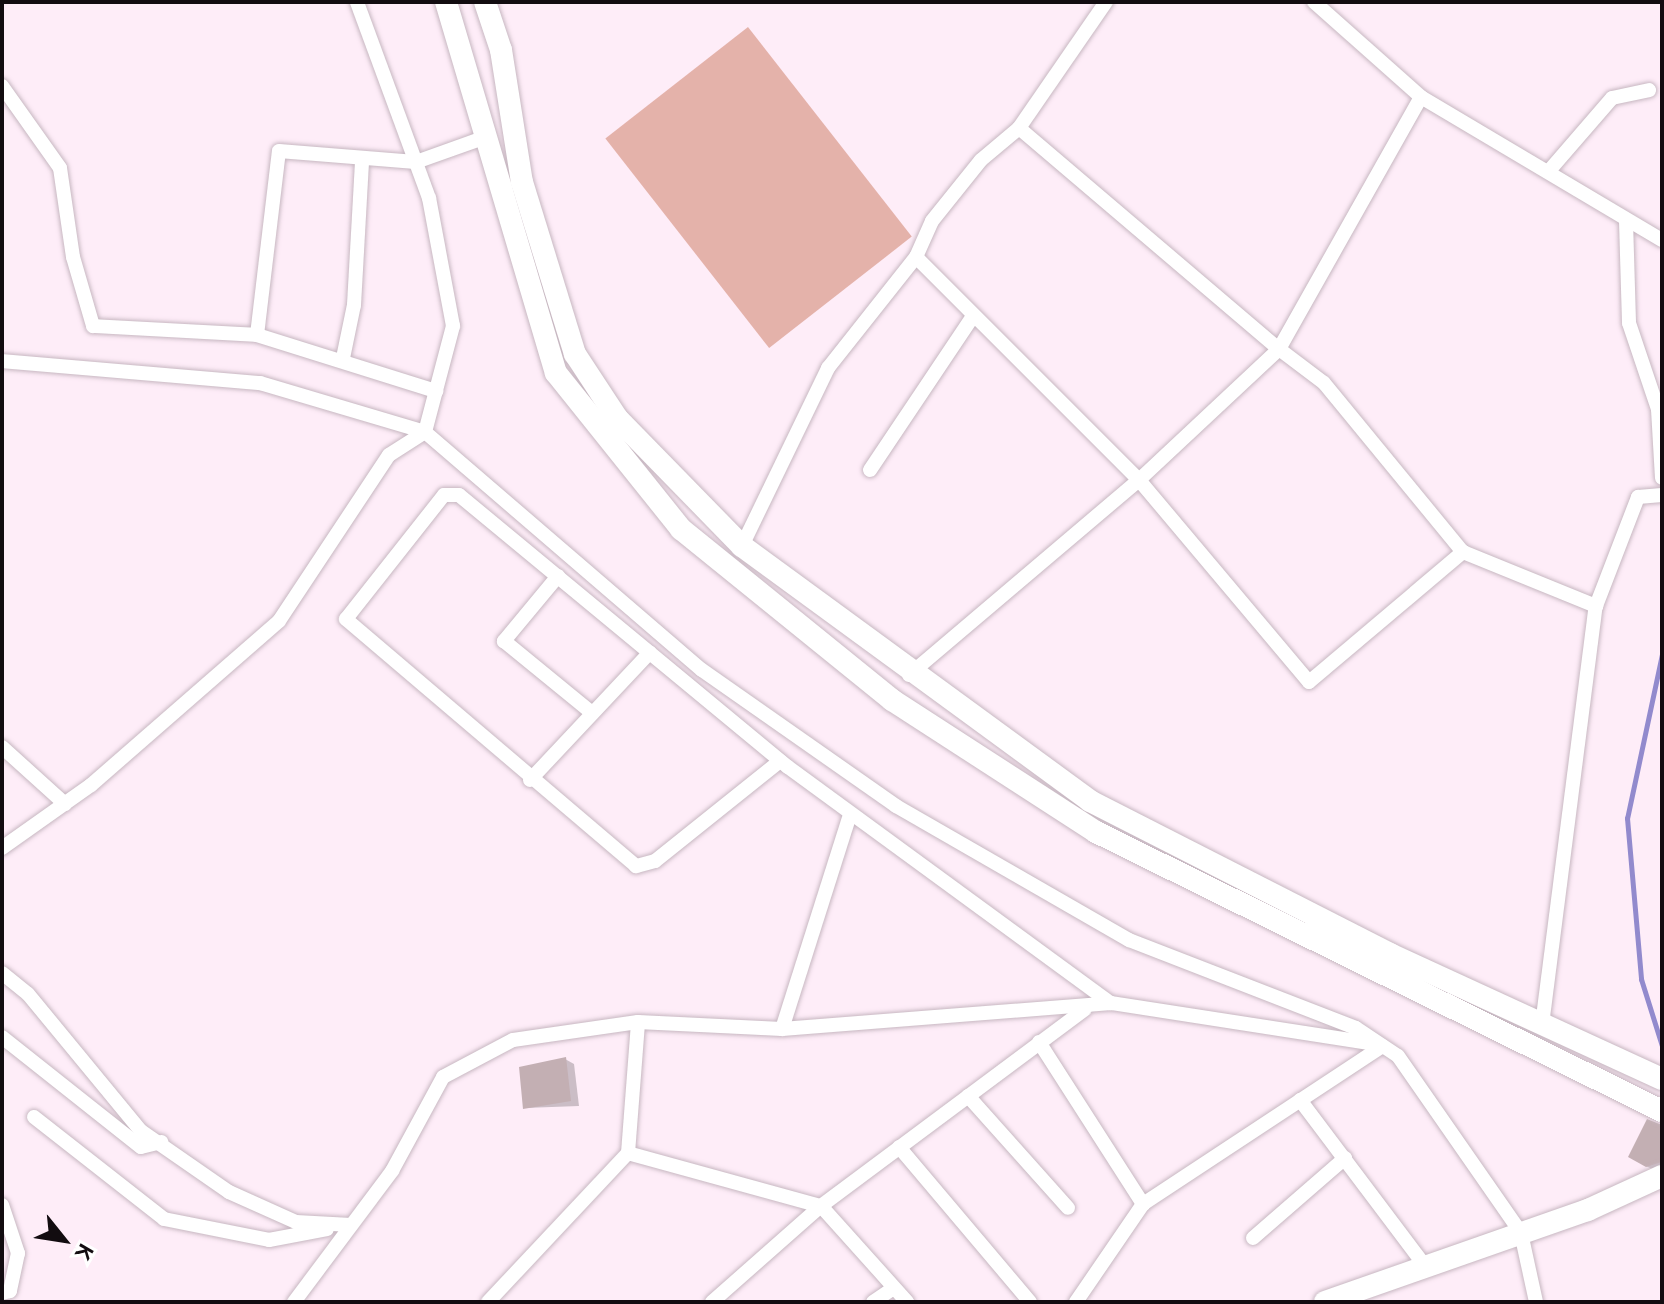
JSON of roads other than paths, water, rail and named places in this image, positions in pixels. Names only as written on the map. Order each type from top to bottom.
[{"type":"street","points":[[2,848],[65,804],[279,621],[389,455],[425,432],[453,326],[416,162],[357,2]]},
{"type":"street","points":[[446,2],[466,61],[476,141],[556,373],[681,529],[725,568],[892,700],[1096,832],[1662,1111]]},
{"type":"street","points":[[485,2],[501,50],[522,182],[575,354],[617,418],[742,546],[909,675],[1077,793],[1171,848],[1662,1079]]},
{"type":"street","points":[[725,568],[742,546],[828,368],[916,257],[952,196],[1019,128],[1106,2]]},
{"type":"street","points":[[1314,2],[1421,97],[1662,240]]},
{"type":"street","points":[[466,61],[501,50]]},
{"type":"street","points":[[2,86],[60,168],[73,257],[93,326],[257,335],[343,358],[436,391]]},
{"type":"street","points":[[1548,172],[1612,98],[1649,90]]},
{"type":"street","points":[[909,675],[1139,480],[1279,349],[1421,97]]},
{"type":"street","points":[[1019,128],[1279,349],[1324,383],[1463,552],[1596,606]]},
{"type":"street","points":[[257,335],[279,151],[362,161],[416,162],[476,141]]},
{"type":"street","points":[[343,358],[354,305],[362,161]]},
{"type":"street","points":[[1626,221],[1629,323],[1660,408],[1662,478]]},
{"type":"street","points":[[916,257],[971,319],[1031,368],[1139,480],[1309,682],[1463,552]]},
{"type":"street","points":[[870,470],[971,319]]},
{"type":"street","points":[[2,361],[260,383],[425,432],[702,670],[896,806],[1129,940],[1356,1028],[1382,1045],[1435,1101],[1521,1233],[1536,1302]]},
{"type":"street","points":[[780,761],[655,861],[636,866],[530,780],[346,619],[444,495],[459,495],[780,761],[1111,1003]]},
{"type":"street","points":[[1542,1025],[1596,606],[1638,497],[1662,495]]},
{"type":"street","points":[[558,576],[504,641],[592,713]]},
{"type":"street","points":[[530,780],[650,652]]},
{"type":"street","points":[[2,747],[65,804]]},
{"type":"street","points":[[782,1029],[850,814]]},
{"type":"street","points":[[2,973],[28,994],[141,1131],[229,1192],[296,1222],[351,1225]]},
{"type":"street","points":[[294,1302],[392,1171],[443,1077],[464,1060],[513,1040],[638,1022],[782,1029],[1111,1003],[1382,1045]]},
{"type":"street","points":[[712,1302],[821,1206],[1089,1006]]},
{"type":"street","points":[[488,1302],[628,1153],[638,1022]]},
{"type":"street","points":[[2,1037],[141,1147],[161,1142]]},
{"type":"street","points":[[1039,1042],[1143,1204]]},
{"type":"street","points":[[1076,1302],[1143,1204],[1382,1045]]},
{"type":"street","points":[[968,1096],[1068,1208]]},
{"type":"street","points":[[1300,1100],[1426,1267]]},
{"type":"street","points":[[34,1117],[164,1219],[269,1240],[351,1225]]},
{"type":"street","points":[[899,1147],[1030,1302]]},
{"type":"street","points":[[628,1153],[821,1206],[907,1302]]},
{"type":"street","points":[[1253,1238],[1345,1158]]},
{"type":"street","points":[[1588,1210],[1662,1176]]},
{"type":"street","points":[[1325,1302],[1588,1210],[1662,1192]]},
{"type":"street","points":[[2,1205],[18,1253],[10,1291],[2,1293]]},
{"type":"street","points":[[873,1302],[894,1288]]},
{"type":"waterway","points":[[1662,654],[1627,818],[1641,979],[1662,1046]]}]
